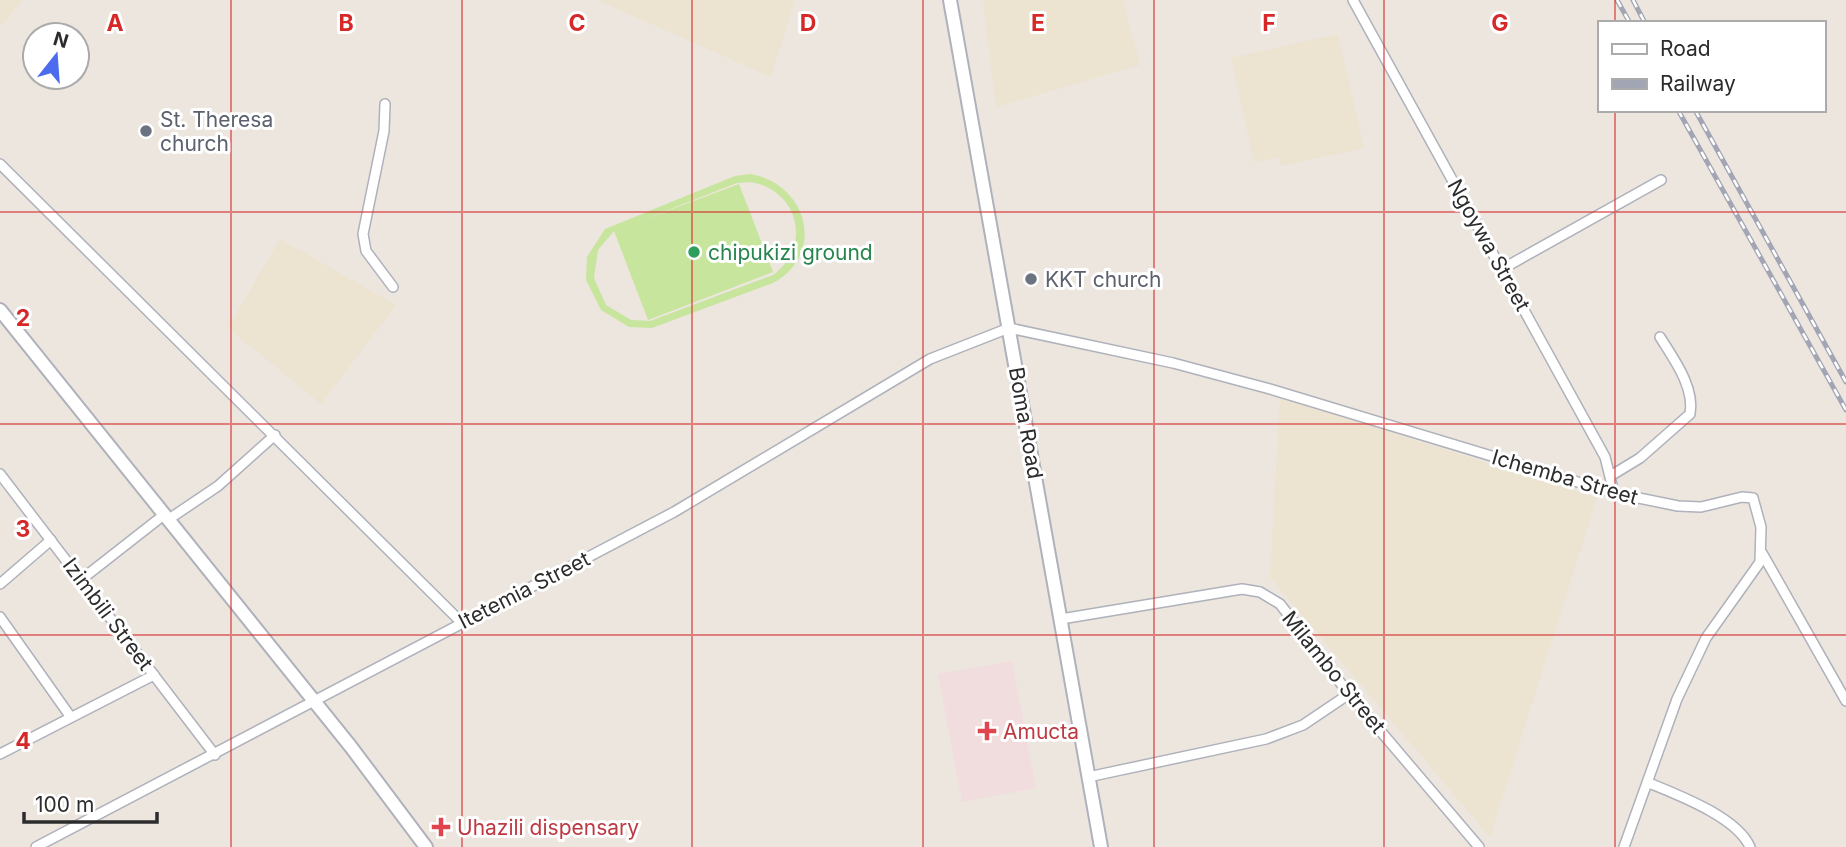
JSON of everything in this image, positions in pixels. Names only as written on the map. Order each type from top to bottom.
[{"type":"main road","name":"Boma Road","points":[[950,0],[1101,847]]},
{"type":"main road","points":[[0,310],[314,701],[426,847]]},
{"type":"street","name":"Ngoywa Street","points":[[1353,0],[1612,475],[1614,494]]},
{"type":"street","points":[[385,104],[384,131],[363,234],[366,251],[393,287]]},
{"type":"street","points":[[0,164],[461,622]]},
{"type":"street","points":[[1502,269],[1661,180]]},
{"type":"street","name":"Ichemba Street","points":[[1009,328],[1174,363],[1270,389],[1614,494],[1689,506],[1749,497],[1757,505],[1762,553]]},
{"type":"street","name":"Itetemia Street","points":[[36,847],[674,512],[930,359],[1009,328]]},
{"type":"street","points":[[1612,475],[1640,458],[1690,414],[1690,400],[1680,370],[1660,337]]},
{"type":"street","points":[[82,579],[167,516],[218,486],[275,435]]},
{"type":"street","name":"Izimbili Street","points":[[0,474],[215,755]]},
{"type":"street","points":[[0,584],[51,540]]},
{"type":"street","points":[[1762,553],[1846,701]]},
{"type":"street","points":[[1624,847],[1677,699],[1706,638],[1753,574],[1762,553]]},
{"type":"street","name":"Milambo Street","points":[[1061,619],[1242,589],[1260,592],[1280,604],[1349,694],[1479,847]]},
{"type":"street","points":[[0,617],[70,716]]},
{"type":"street","points":[[0,754],[154,675]]},
{"type":"street","points":[[1088,777],[1266,739],[1303,725],[1349,694]]},
{"type":"street","points":[[1649,783],[1682,796],[1739,829],[1750,847]]},
{"type":"shaded area","points":[[0,0],[22,0],[3,25],[0,23]]},
{"type":"shaded area","points":[[597,0],[795,0],[771,77]]},
{"type":"shaded area","points":[[983,0],[1123,0],[1140,65],[996,107]]},
{"type":"shaded area","points":[[1338,34],[1364,148],[1281,166],[1279,157],[1254,162],[1231,58]]},
{"type":"shaded area","points":[[280,239],[396,305],[321,404],[228,328]]},
{"type":"shaded area","points":[[1280,397],[1597,498],[1490,837],[1270,577]]},
{"type":"shaded area","name":"Amucta","points":[[1012,661],[1036,788],[962,802],[938,674]]},
{"type":"green space","name":"chipukizi ground","points":[[750,174],[770,180],[785,191],[797,205],[803,221],[804,238],[800,255],[790,270],[773,283],[652,328],[629,327],[601,310],[586,280],[587,257],[605,229],[735,176]],"holes":[[[750,182],[779,195],[789,207],[796,235],[793,249],[785,263],[773,275],[650,321],[631,320],[606,305],[594,278],[598,250],[614,231],[648,320],[773,272],[739,184],[635,223],[737,183]]]},
{"type":"railway","points":[[1617,0],[1629,21]]},
{"type":"railway","points":[[1633,0],[1644,21]]},
{"type":"railway","points":[[1679,112],[1846,410]]},
{"type":"railway","points":[[1696,112],[1846,382]]},
{"type":"place","name":"St. Theresa church","points":[[146,131]]},
{"type":"place","name":"chipukizi ground","points":[[694,252]]},
{"type":"place","name":"KKT church","points":[[1031,279]]},
{"type":"place","name":"Amucta","points":[[987,731]]},
{"type":"place","name":"Uhazili dispensary","points":[[441,827]]}]
